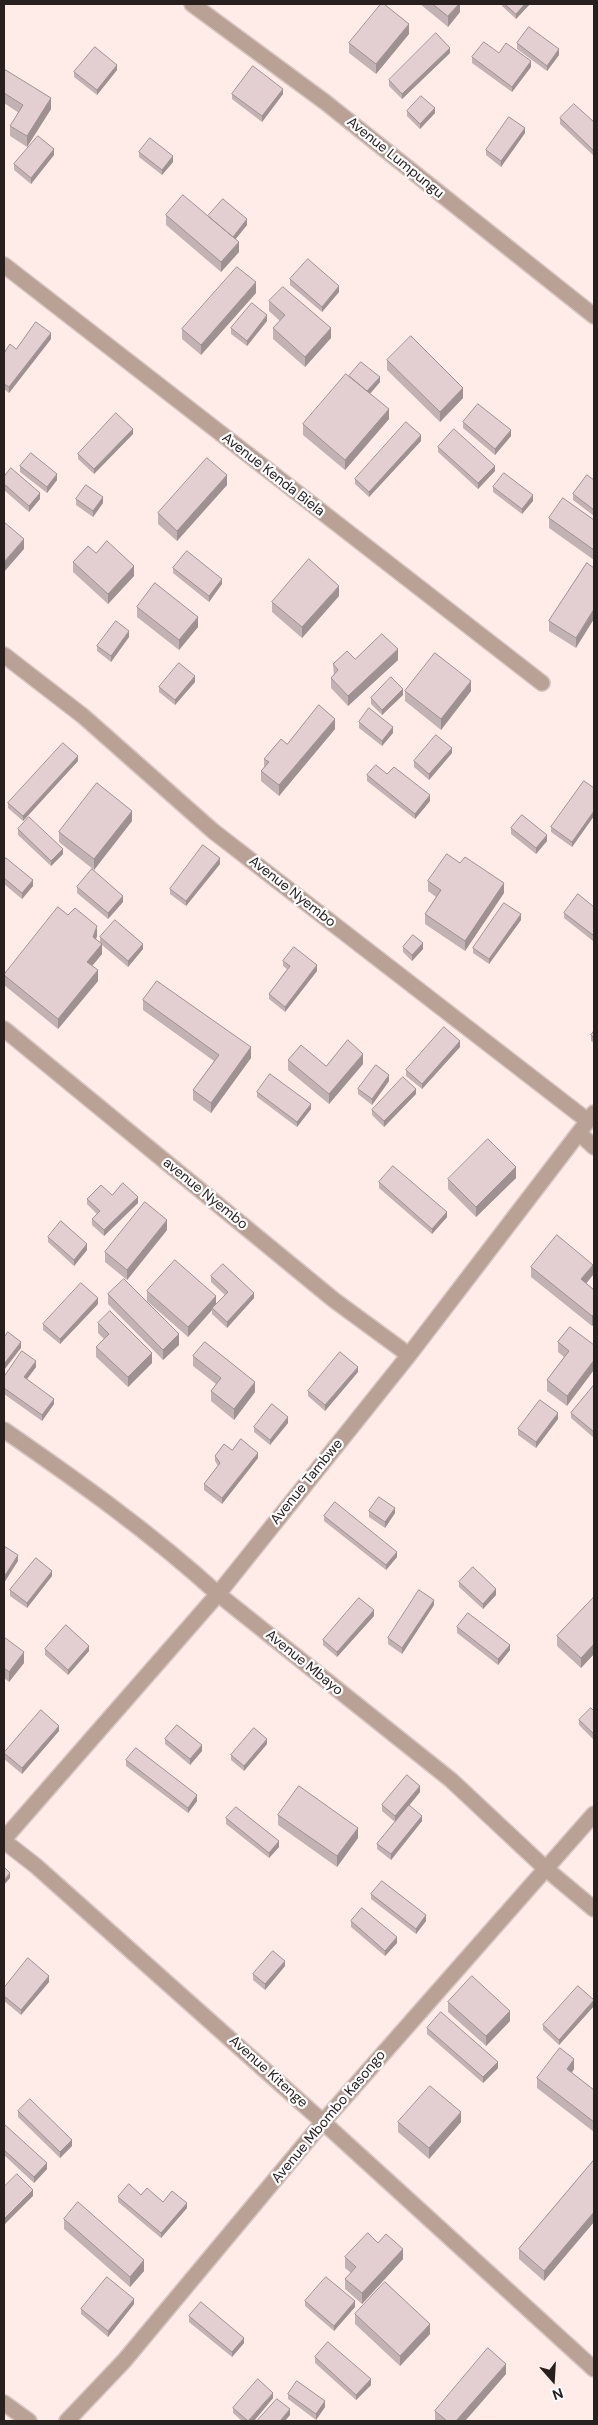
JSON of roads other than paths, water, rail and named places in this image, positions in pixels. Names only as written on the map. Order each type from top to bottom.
[{"type":"street","name":"Avenue Lumpungu","points":[[192,4],[325,102],[594,316]]},
{"type":"street","name":"Avenue Kenda Biela","points":[[4,266],[542,683]]},
{"type":"street","name":"Avenue Nyembo","points":[[4,655],[83,716],[212,831],[587,1122],[594,1147]]},
{"type":"street","name":"avenue Nyembo","points":[[4,1030],[334,1300],[409,1355]]},
{"type":"street","name":"Avenue Tambwe","points":[[4,1840],[218,1594],[409,1355],[587,1122]]},
{"type":"street","name":"Avenue Mbayo","points":[[4,1430],[108,1502],[182,1561],[218,1594],[451,1780],[545,1868],[594,1909]]},
{"type":"street","name":"Avenue Mbombo Kasongo","points":[[67,2421],[124,2361],[323,2122],[594,1814]]},
{"type":"street","name":"Avenue Kitenge","points":[[4,1840],[36,1866],[323,2122],[594,2369]]},
{"type":"street","points":[[4,2403],[29,2421]]}]
